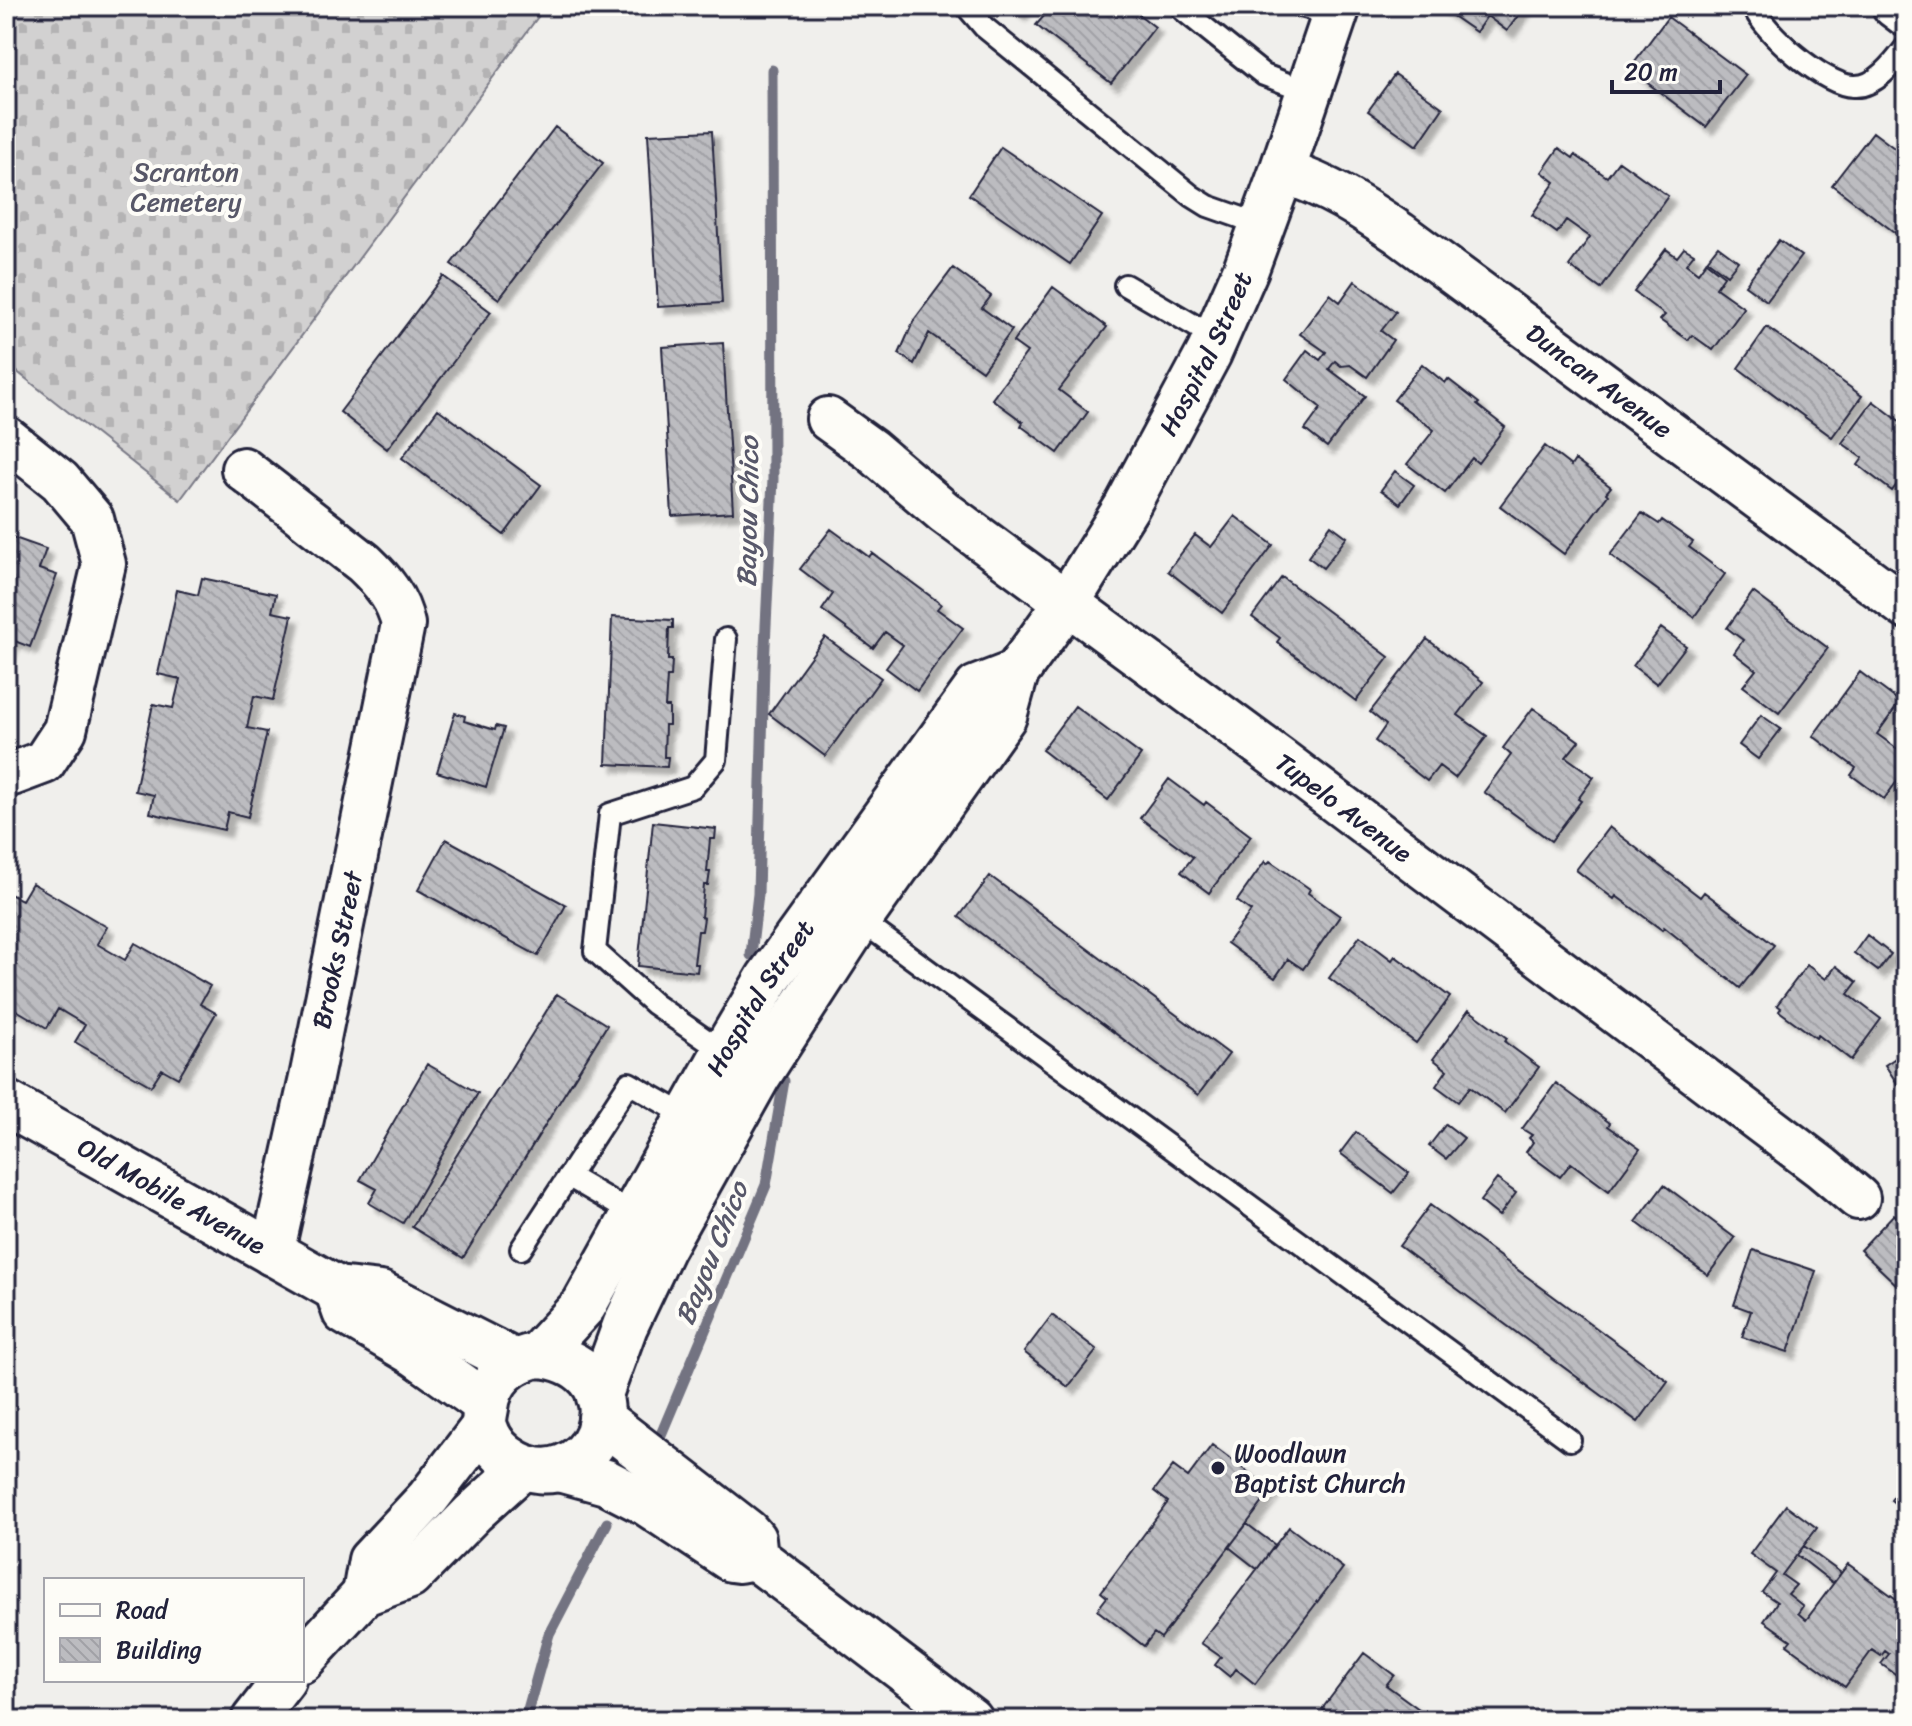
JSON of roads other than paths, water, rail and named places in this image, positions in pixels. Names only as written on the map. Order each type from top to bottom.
[{"type":"street","points":[[1894,6],[1906,15]]},
{"type":"street","name":"Hospital Street","points":[[600,1408],[625,1326],[662,1248],[706,1127],[741,1064],[843,909],[1004,716],[1016,673],[1068,601],[1127,506],[1216,338],[1262,225],[1309,92],[1324,9]]},
{"type":"street","name":"Duncan Avenue","points":[[1282,171],[1321,184],[1348,198],[1399,233],[1906,607]]},
{"type":"street","name":"Tupelo Avenue","points":[[828,419],[871,450],[944,512],[1278,758],[1858,1198]]},
{"type":"street","points":[[6,438],[60,481],[92,519],[104,564],[65,730],[44,762],[12,774],[6,772]]},
{"type":"street","name":"Brooks Street","points":[[243,469],[381,579],[400,609],[403,624],[272,1254]]},
{"type":"street","name":"Old Mobile Avenue","points":[[6,1103],[337,1289],[381,1294],[424,1318],[526,1359],[558,1357],[576,1365],[591,1379],[600,1408],[747,1532],[753,1539],[755,1557],[970,1720]]},
{"type":"street","name":"Hospital Street","points":[[526,1359],[584,1305],[635,1215],[706,1127]]},
{"type":"street","name":"Old Mobile Avenue","points":[[337,1289],[345,1312],[416,1354],[485,1415],[499,1450],[541,1468],[606,1482],[645,1502],[731,1559],[755,1557]]},
{"type":"street","points":[[364,1594],[370,1560],[428,1498],[485,1415],[492,1387],[501,1373],[526,1359]]},
{"type":"street","points":[[304,1659],[364,1594],[410,1577],[473,1513],[541,1468],[575,1462],[588,1451],[597,1436],[600,1408]]},
{"type":"street","points":[[253,1720],[282,1682]]},
{"type":"lane","points":[[966,6],[984,27],[1192,196],[1208,206],[1262,225]]},
{"type":"lane","points":[[1753,6],[1764,26],[1804,61],[1827,76],[1852,86],[1864,85],[1877,77],[1906,47]]},
{"type":"lane","points":[[1183,10],[1264,75],[1309,92]]},
{"type":"lane","points":[[1125,285],[1216,338]]},
{"type":"lane","points":[[726,639],[716,760],[693,787],[610,814],[595,951],[654,1004],[741,1064]]},
{"type":"lane","points":[[843,909],[1570,1440]]},
{"type":"lane","points":[[521,1249],[629,1083],[706,1127]]},
{"type":"lane","points":[[568,1176],[635,1215]]},
{"type":"waterway","name":"Bayou Chico","points":[[751,955],[758,894],[773,479],[772,70]]},
{"type":"waterway","name":"Bayou Chico","points":[[660,1437],[766,1185],[784,1081]]},
{"type":"waterway","name":"Bayou Chico","points":[[525,1720],[549,1634],[607,1523]]},
{"type":"place","name":"Woodlawn Baptist Church","points":[[1218,1468]]},
{"type":"park label","name":"Scranton Cemetery","points":[[186,187]]}]
